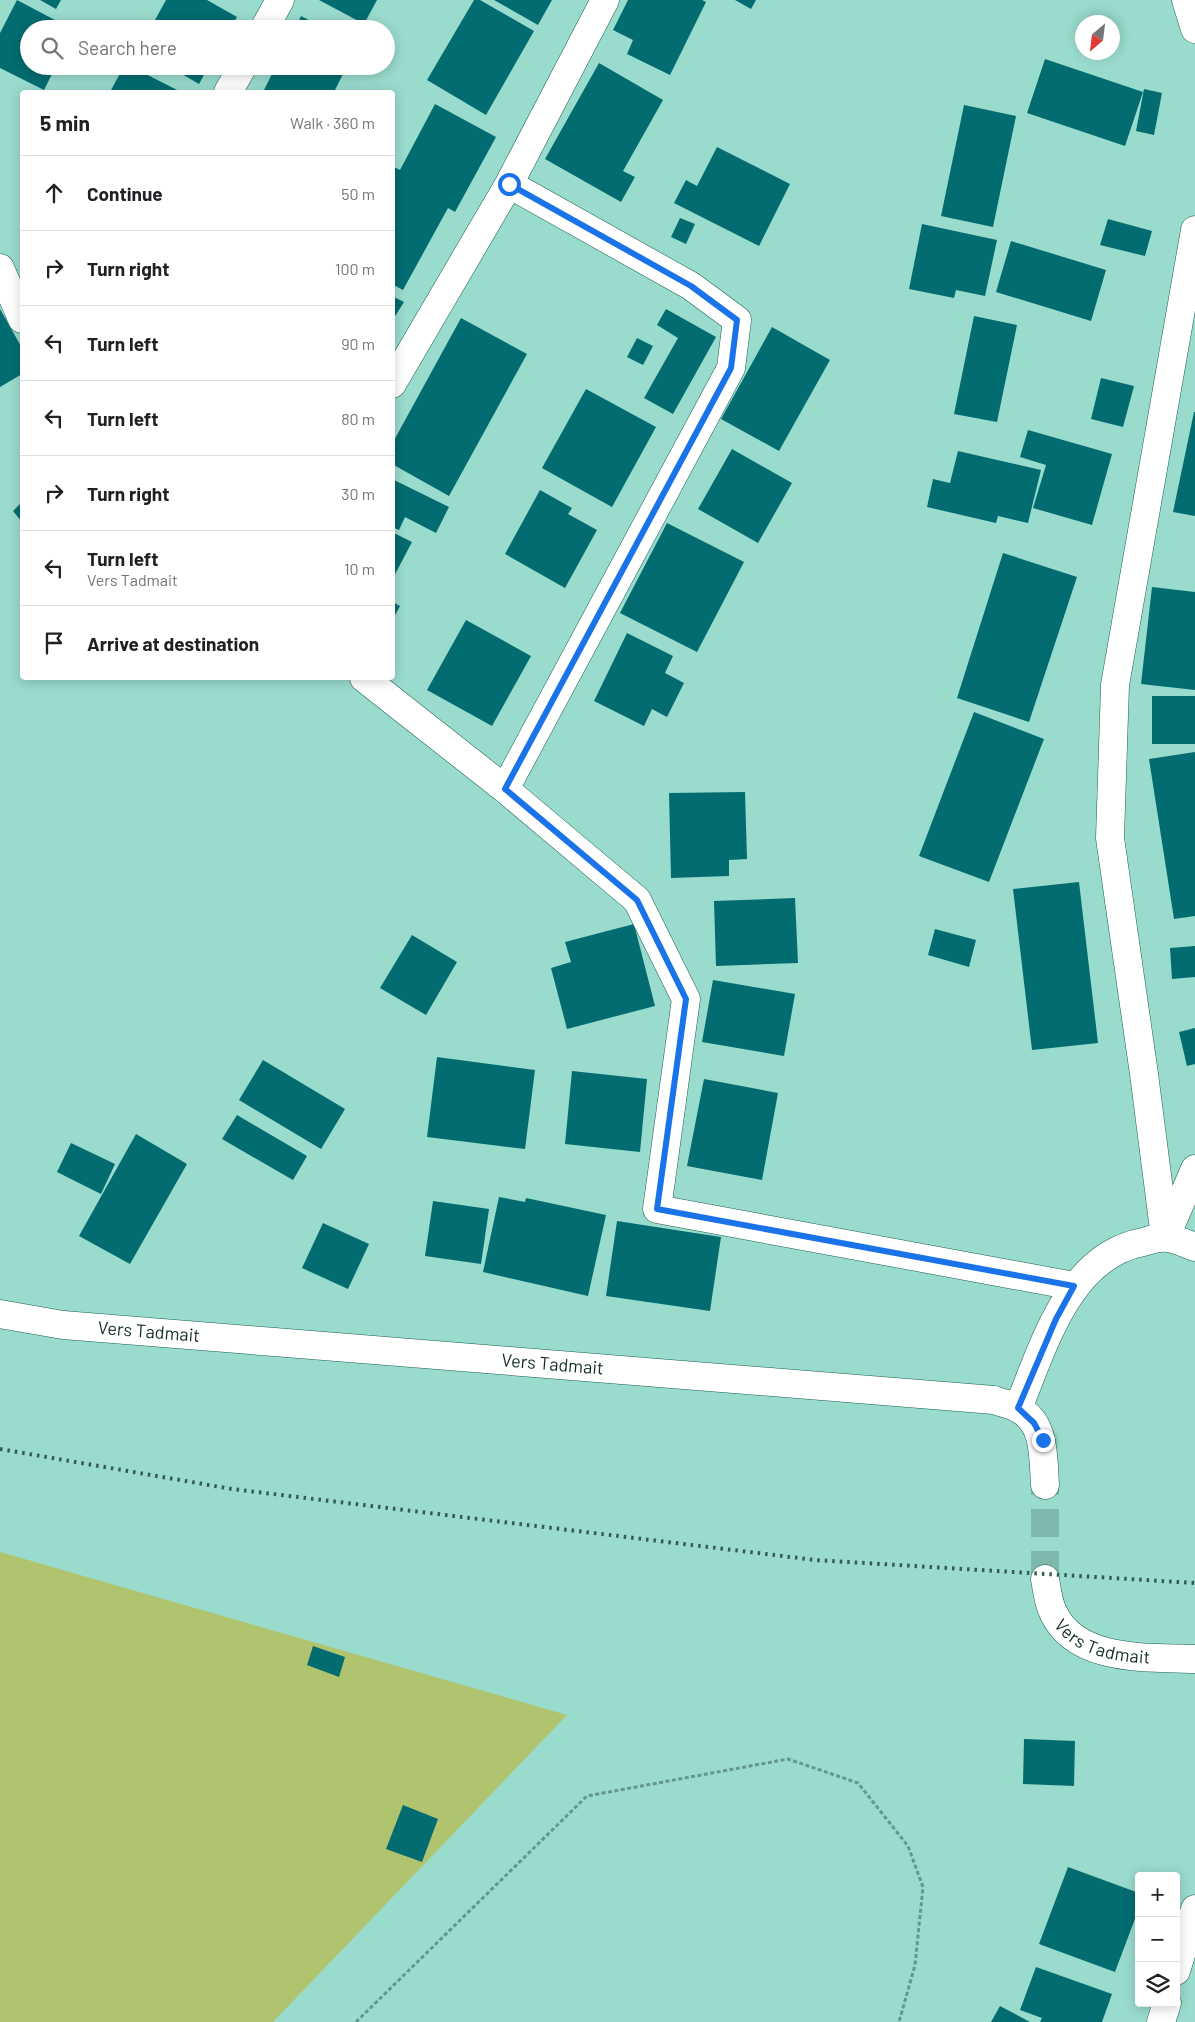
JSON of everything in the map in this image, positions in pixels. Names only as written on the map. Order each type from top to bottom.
[{"type":"street","points":[[269,20],[280,0]]},
{"type":"street","points":[[395,379],[509,184],[605,0]]},
{"type":"street","points":[[1186,0],[1195,29]]},
{"type":"street","points":[[229,90],[238,75]]},
{"type":"street","points":[[505,789],[731,368],[737,320],[691,286],[509,184]]},
{"type":"street","points":[[1165,1238],[1110,829],[1115,685],[1195,230]]},
{"type":"street","points":[[0,268],[20,314]]},
{"type":"street","points":[[367,680],[505,789],[637,900],[686,999],[657,1209],[1074,1286]]},
{"type":"street","points":[[1165,1238],[1195,1169]]},
{"type":"street","points":[[1018,1408],[1056,1319],[1074,1286],[1101,1259],[1130,1244],[1165,1238],[1195,1247]]},
{"type":"street","name":"Vers Tadmait","points":[[0,1314],[73,1326],[994,1400],[1018,1408],[1034,1423],[1043,1440],[1045,1485]]},
{"type":"street","name":"Vers Tadmait","points":[[1045,1579],[1053,1612],[1067,1632],[1092,1649],[1121,1655],[1195,1659]]},
{"type":"street","points":[[1179,1962],[1195,1909]]},
{"type":"street","points":[[1161,2022],[1166,2007]]},
{"type":"path","points":[[356,2022],[587,1796],[788,1759],[858,1783],[908,1846],[923,1887],[915,1965],[899,2022]]},
{"type":"green space","points":[[0,1552],[567,1715],[273,2022],[0,2022]]},
{"type":"building","points":[[17,0],[55,20],[20,20],[20,75],[52,75],[44,90],[0,68],[0,33]]},
{"type":"building","points":[[40,0],[61,0],[56,9]]},
{"type":"building","points":[[166,0],[207,0],[237,17],[235,20],[155,20]]},
{"type":"building","points":[[319,0],[377,0],[366,20],[356,20]]},
{"type":"building","points":[[474,0],[480,0],[534,31],[486,115],[427,80]]},
{"type":"building","points":[[494,0],[552,0],[538,25]]},
{"type":"building","points":[[628,0],[702,0],[706,2],[670,75],[627,54],[633,40],[613,30]]},
{"type":"building","points":[[735,0],[756,0],[751,9]]},
{"type":"building","points":[[301,16],[309,20],[299,20]]},
{"type":"building","points":[[1045,59],[1143,92],[1125,146],[1027,113]]},
{"type":"building","points":[[599,63],[663,100],[623,171],[635,177],[621,202],[545,159]]},
{"type":"building","points":[[119,75],[148,75],[177,90],[111,90]]},
{"type":"building","points":[[184,75],[204,75],[199,84]]},
{"type":"building","points":[[272,75],[342,75],[335,90],[264,90]]},
{"type":"building","points":[[1144,89],[1162,93],[1154,135],[1136,131]]},
{"type":"building","points":[[435,104],[496,137],[455,212],[448,208],[403,290],[395,286],[395,168],[400,170]]},
{"type":"building","points":[[964,105],[1016,116],[993,227],[941,216]]},
{"type":"building","points":[[717,147],[790,184],[759,246],[674,203],[686,180],[697,186]]},
{"type":"building","points":[[680,218],[695,224],[686,244],[671,237]]},
{"type":"building","points":[[1108,219],[1152,231],[1145,256],[1100,245]]},
{"type":"building","points":[[922,224],[997,240],[985,296],[956,290],[954,298],[909,289]]},
{"type":"building","points":[[1011,241],[1106,270],[1091,321],[996,292]]},
{"type":"building","points":[[395,298],[404,302],[395,316]]},
{"type":"building","points":[[0,309],[20,344],[20,375],[0,387]]},
{"type":"building","points":[[666,309],[716,337],[673,414],[644,398],[678,338],[657,325]]},
{"type":"building","points":[[974,316],[1017,325],[997,422],[954,414]]},
{"type":"building","points":[[461,318],[527,354],[449,496],[395,466],[395,439]]},
{"type":"building","points":[[772,327],[830,360],[779,451],[721,419]]},
{"type":"building","points":[[637,338],[653,346],[643,365],[627,357]]},
{"type":"building","points":[[1101,378],[1134,386],[1123,427],[1091,419]]},
{"type":"building","points":[[586,389],[656,427],[612,507],[542,468]]},
{"type":"building","points":[[1195,412],[1195,516],[1173,512]]},
{"type":"building","points":[[1028,430],[1112,454],[1092,525],[1033,508],[1046,465],[1020,457]]},
{"type":"building","points":[[732,449],[792,483],[758,543],[698,509]]},
{"type":"building","points":[[958,451],[1041,470],[1028,523],[998,516],[996,523],[927,507],[933,479],[950,483]]},
{"type":"building","points":[[395,480],[449,507],[436,533],[405,517],[399,530],[395,528]]},
{"type":"building","points":[[540,490],[572,508],[568,514],[597,530],[565,588],[505,554]]},
{"type":"building","points":[[20,504],[20,520],[13,511]]},
{"type":"building","points":[[667,523],[744,562],[697,652],[620,613]]},
{"type":"building","points":[[395,534],[412,542],[395,574]]},
{"type":"building","points":[[1003,553],[1077,577],[1029,722],[957,698]]},
{"type":"building","points":[[1152,587],[1195,592],[1195,690],[1141,684]]},
{"type":"building","points":[[395,604],[400,606],[395,615]]},
{"type":"building","points":[[466,620],[531,656],[492,726],[427,690]]},
{"type":"building","points":[[627,633],[673,656],[665,673],[684,683],[667,717],[652,709],[644,726],[594,701]]},
{"type":"building","points":[[1152,696],[1195,696],[1195,744],[1152,744]]},
{"type":"building","points":[[974,712],[1044,739],[989,882],[919,856]]},
{"type":"building","points":[[1195,752],[1195,916],[1174,919],[1149,759]]},
{"type":"building","points":[[745,792],[747,859],[729,860],[729,876],[671,878],[669,793]]},
{"type":"building","points":[[1079,882],[1098,1043],[1032,1050],[1013,889]]},
{"type":"building","points":[[795,898],[798,963],[716,966],[714,901]]},
{"type":"building","points":[[634,924],[655,1006],[567,1029],[551,968],[571,962],[565,942]]},
{"type":"building","points":[[935,929],[976,940],[969,967],[928,955]]},
{"type":"building","points":[[412,935],[457,962],[426,1015],[380,988]]},
{"type":"building","points":[[1195,946],[1195,977],[1172,979],[1170,948]]},
{"type":"building","points":[[713,980],[795,994],[784,1056],[702,1042]]},
{"type":"building","points":[[1195,1028],[1195,1064],[1187,1066],[1179,1032]]},
{"type":"building","points":[[437,1057],[535,1070],[525,1149],[427,1137]]},
{"type":"building","points":[[263,1060],[345,1109],[321,1149],[239,1100]]},
{"type":"building","points":[[572,1071],[647,1079],[640,1152],[565,1144]]},
{"type":"building","points":[[704,1079],[778,1093],[762,1180],[687,1166]]},
{"type":"building","points":[[237,1115],[307,1156],[293,1180],[222,1139]]},
{"type":"building","points":[[136,1134],[187,1164],[130,1264],[79,1236]]},
{"type":"building","points":[[71,1143],[115,1164],[101,1194],[57,1172]]},
{"type":"building","points":[[499,1197],[525,1202],[526,1198],[606,1215],[588,1296],[483,1272]]},
{"type":"building","points":[[433,1201],[489,1209],[481,1264],[425,1256]]},
{"type":"building","points":[[617,1221],[721,1237],[710,1311],[606,1296]]},
{"type":"building","points":[[323,1223],[369,1244],[348,1289],[302,1268]]},
{"type":"building","points":[[313,1646],[345,1657],[339,1677],[307,1665]]},
{"type":"building","points":[[1024,1739],[1075,1741],[1074,1786],[1023,1784]]},
{"type":"building","points":[[403,1805],[438,1819],[422,1862],[386,1849]]},
{"type":"building","points":[[1068,1867],[1135,1892],[1135,1919],[1115,1972],[1039,1944]]},
{"type":"building","points":[[1036,1967],[1112,1994],[1102,2022],[1040,2022],[1042,2018],[1020,2010]]},
{"type":"building","points":[[1000,2006],[1030,2022],[991,2022]]},
{"type":"tunnel","points":[[1045,1485],[1045,1579]]},
{"type":"railway","points":[[0,1449],[232,1489],[815,1560],[1195,1583]]},
{"type":"route","points":[[509,184],[691,286],[737,320],[731,368],[505,789],[637,900],[686,999],[657,1209],[1074,1286],[1056,1319],[1018,1408],[1034,1423],[1043,1440]]}]
